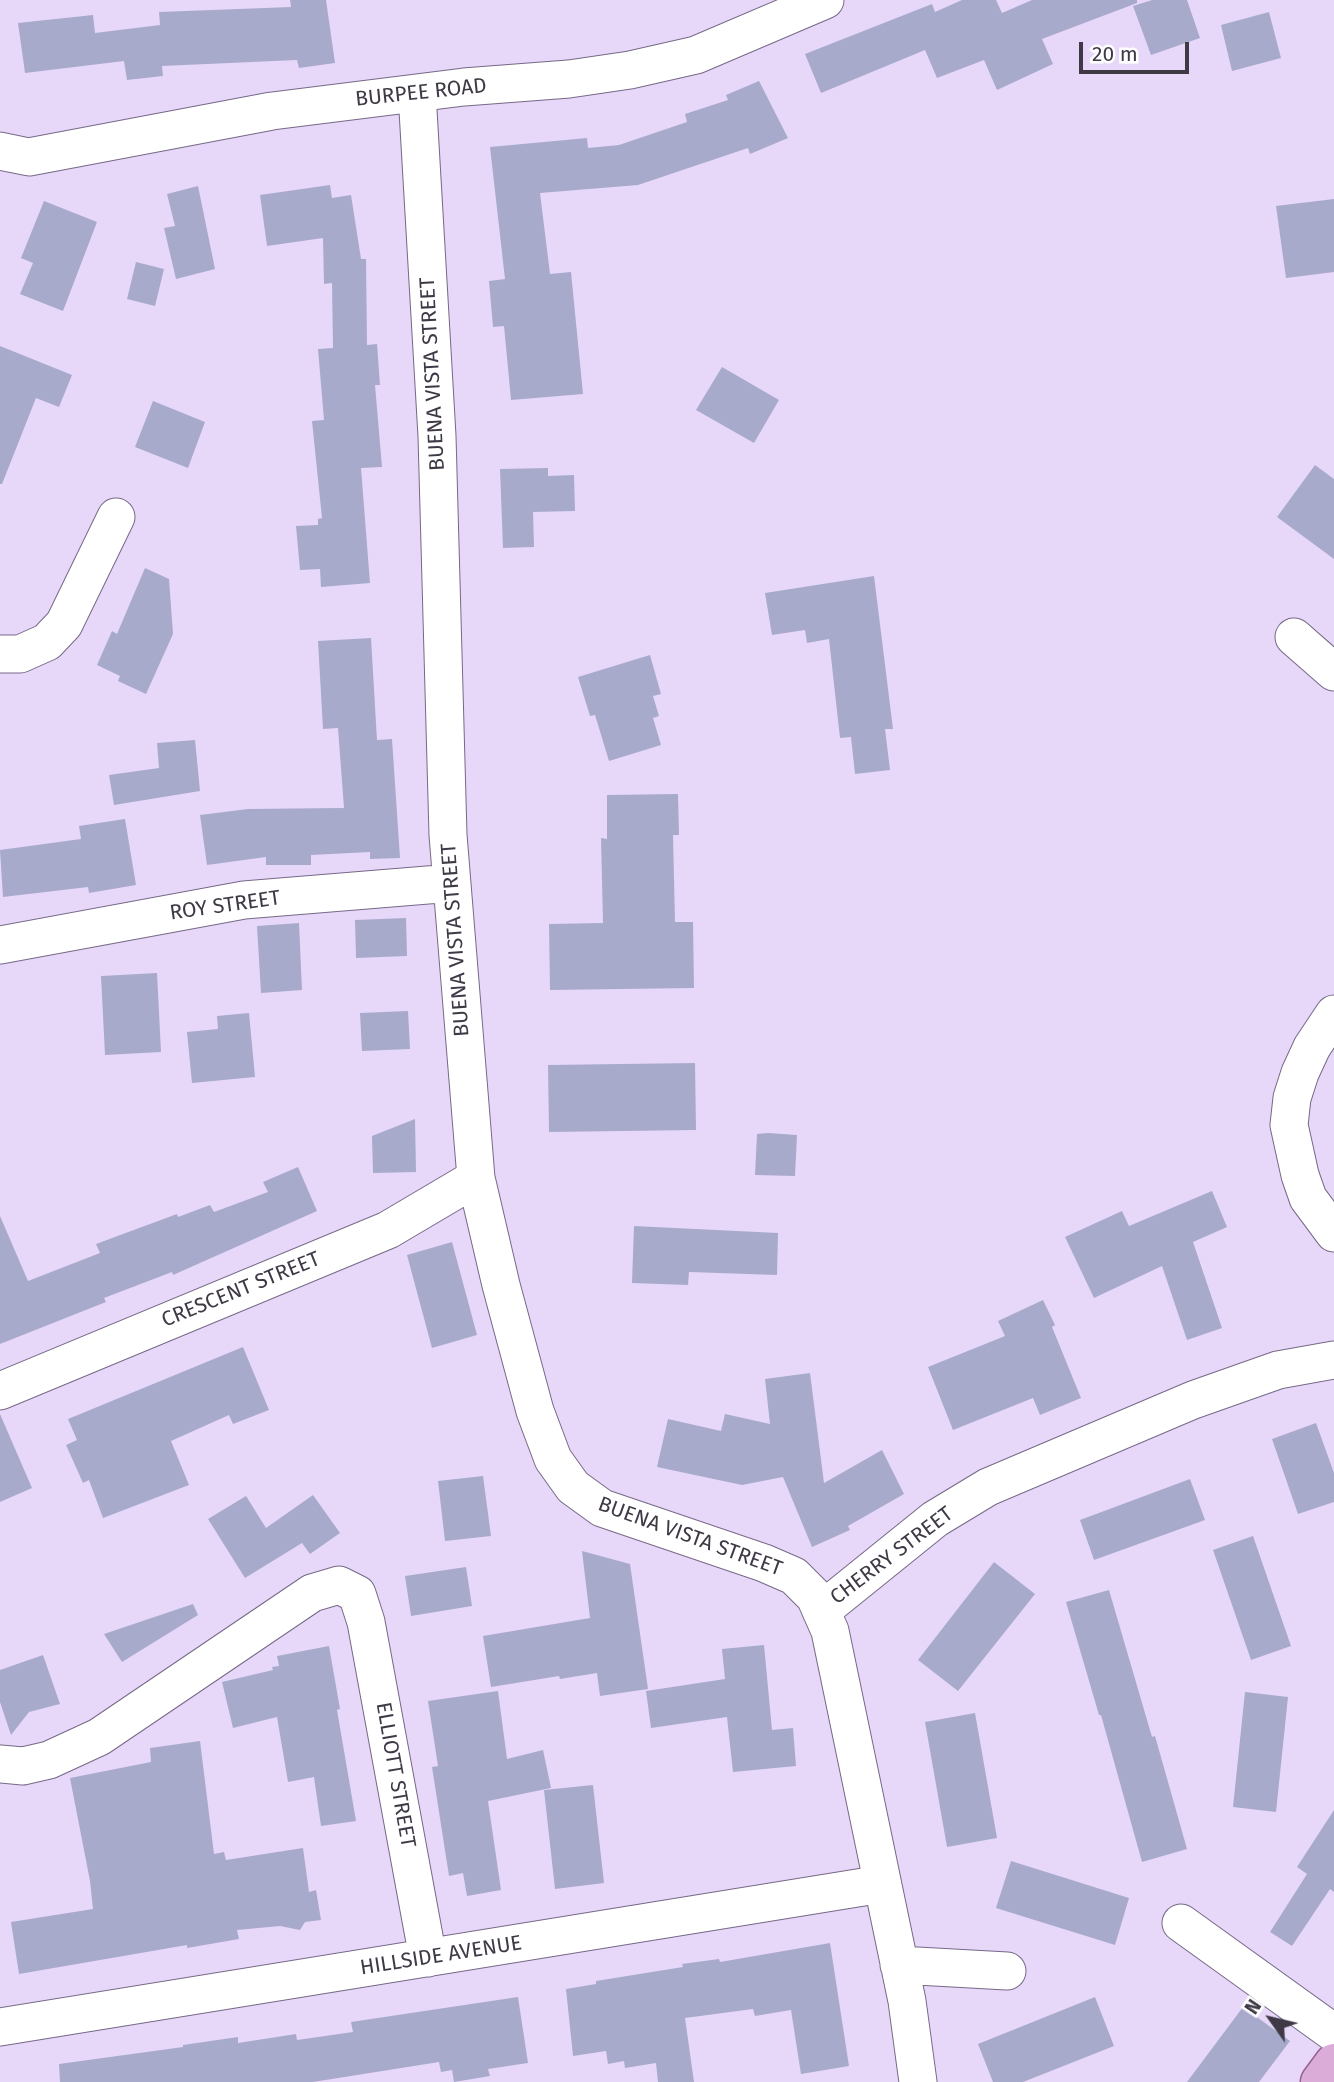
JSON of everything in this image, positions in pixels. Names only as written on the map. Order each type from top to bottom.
[{"type":"main road","points":[[1320,2082],[1334,2063]]},
{"type":"street","name":"BURPEE ROAD","points":[[3,161],[272,111],[630,70],[696,55],[825,0]]},
{"type":"street","name":"BUENA VISTA STREET","points":[[417,93],[437,436],[448,835],[476,1178],[501,1285],[536,1411],[553,1459],[573,1487],[601,1508],[764,1563],[794,1576],[815,1597],[821,1611]]},
{"type":"street","points":[[0,654],[20,654],[47,642],[64,624],[116,517]]},
{"type":"street","points":[[1294,637],[1334,671]]},
{"type":"street","name":"ROY STREET","points":[[0,945],[244,900],[452,883]]},
{"type":"street","points":[[1334,1014],[1312,1047],[1300,1073],[1292,1098],[1289,1125],[1308,1198],[1334,1233]]},
{"type":"street","name":"CRESCENT STREET","points":[[0,1391],[388,1230],[476,1178]]},
{"type":"street","name":"CHERRY STREET","points":[[918,2082],[907,2001],[830,1631],[821,1611],[935,1519],[988,1487],[1193,1400],[1278,1370],[1334,1360]]},
{"type":"street","name":"ELLIOTT STREET","points":[[0,1764],[23,1766],[49,1760],[99,1737],[312,1592],[339,1585],[357,1594],[372,1654],[428,1958]]},
{"type":"street","name":"HILLSIDE AVENUE","points":[[0,2027],[882,1884]]},
{"type":"street","points":[[1181,1923],[1334,2033]]},
{"type":"street","points":[[899,1965],[1007,1971]]},
{"type":"building","points":[[290,0],[326,0],[335,63],[299,68],[297,60],[162,66],[163,76],[127,80],[124,61],[25,73],[18,23],[93,15],[95,33],[160,25],[159,12],[291,7]]},
{"type":"building","points":[[962,0],[996,0],[1002,13],[1032,0],[1137,0],[1137,3],[1042,39],[1053,64],[997,90],[984,60],[937,78],[925,50],[821,93],[805,54],[932,4],[935,12]]},
{"type":"building","points":[[1152,0],[1187,0],[1200,38],[1151,55],[1133,6]]},
{"type":"building","points":[[1269,12],[1281,58],[1232,71],[1221,25]]},
{"type":"building","points":[[759,81],[788,138],[750,154],[748,148],[638,185],[540,193],[550,274],[571,272],[583,394],[511,400],[504,326],[493,327],[489,281],[505,279],[490,147],[587,138],[588,148],[619,145],[687,122],[685,114],[728,100],[726,95]]},
{"type":"building","points":[[330,185],[332,198],[351,195],[361,259],[366,259],[367,345],[377,344],[380,385],[375,385],[382,467],[361,468],[370,583],[321,587],[320,569],[300,570],[296,526],[318,525],[318,519],[322,518],[312,421],[324,420],[318,349],[333,348],[332,283],[324,284],[323,238],[267,246],[260,195]]},
{"type":"building","points":[[198,186],[215,269],[176,279],[164,228],[175,226],[167,194]]},
{"type":"building","points":[[1334,199],[1334,272],[1286,278],[1276,206]]},
{"type":"building","points":[[44,201],[97,222],[63,311],[20,294],[33,263],[21,258]]},
{"type":"building","points":[[136,262],[164,269],[155,306],[127,299]]},
{"type":"building","points":[[0,346],[72,375],[59,407],[36,398],[2,484],[0,484]]},
{"type":"building","points":[[722,367],[779,400],[754,443],[696,410]]},
{"type":"building","points":[[153,401],[205,422],[188,468],[135,447]]},
{"type":"building","points":[[1315,465],[1334,479],[1334,559],[1277,517]]},
{"type":"building","points":[[548,468],[548,476],[574,475],[575,511],[533,512],[534,547],[503,548],[500,469]]},
{"type":"building","points":[[145,568],[169,579],[173,634],[146,694],[118,681],[120,676],[97,665],[112,631],[117,634]]},
{"type":"building","points":[[874,576],[893,729],[885,729],[890,770],[855,774],[851,737],[840,738],[829,639],[807,643],[805,630],[772,635],[765,593]]},
{"type":"building","points":[[371,638],[377,740],[392,739],[400,858],[370,859],[370,852],[311,855],[311,865],[266,865],[266,857],[207,865],[200,815],[248,809],[344,808],[338,728],[323,729],[318,641]]},
{"type":"building","points":[[650,655],[661,694],[653,696],[659,716],[653,718],[661,745],[609,761],[595,715],[590,716],[578,677]]},
{"type":"building","points":[[195,740],[200,791],[114,805],[109,775],[159,768],[157,743]]},
{"type":"building","points":[[678,794],[679,835],[673,835],[675,922],[693,922],[694,988],[550,990],[549,924],[603,923],[601,838],[607,839],[607,795]]},
{"type":"building","points":[[125,819],[136,885],[89,893],[88,887],[3,897],[0,850],[81,839],[79,826]]},
{"type":"building","points":[[406,918],[407,956],[356,958],[355,920]]},
{"type":"building","points":[[299,923],[302,990],[261,993],[257,926]]},
{"type":"building","points":[[157,973],[161,1052],[105,1055],[101,976]]},
{"type":"building","points":[[408,1011],[410,1049],[362,1051],[360,1013]]},
{"type":"building","points":[[249,1013],[255,1077],[192,1083],[187,1032],[218,1029],[217,1016]]},
{"type":"building","points":[[695,1063],[696,1130],[549,1132],[548,1065]]},
{"type":"building","points":[[415,1119],[416,1172],[373,1173],[372,1136]]},
{"type":"building","points":[[757,1134],[797,1135],[795,1176],[755,1175]]},
{"type":"building","points":[[298,1167],[317,1211],[173,1275],[172,1272],[104,1298],[106,1302],[0,1344],[0,1216],[28,1281],[100,1253],[96,1244],[177,1214],[178,1217],[210,1205],[214,1212],[268,1192],[263,1182]]},
{"type":"building","points":[[1212,1191],[1227,1227],[1193,1242],[1222,1328],[1187,1340],[1162,1266],[1094,1298],[1065,1237],[1122,1211],[1129,1226]]},
{"type":"building","points":[[634,1226],[778,1233],[777,1275],[689,1272],[688,1285],[632,1283]]},
{"type":"building","points":[[452,1242],[477,1335],[432,1348],[407,1255]]},
{"type":"building","points":[[1043,1300],[1055,1325],[1052,1327],[1081,1398],[1040,1415],[1033,1398],[953,1430],[928,1367],[1005,1336],[998,1321]]},
{"type":"building","points":[[243,1347],[269,1410],[233,1424],[229,1415],[171,1441],[189,1485],[103,1518],[89,1480],[83,1483],[66,1445],[77,1440],[68,1419]]},
{"type":"building","points":[[810,1373],[824,1483],[882,1450],[904,1494],[848,1526],[850,1530],[812,1547],[783,1477],[742,1485],[657,1467],[668,1419],[721,1431],[725,1414],[770,1424],[765,1379]]},
{"type":"building","points":[[0,1414],[32,1488],[0,1502]]},
{"type":"building","points":[[1316,1423],[1334,1473],[1334,1502],[1298,1514],[1272,1439]]},
{"type":"building","points":[[483,1476],[491,1536],[445,1541],[438,1481]]},
{"type":"building","points":[[1190,1479],[1205,1520],[1094,1560],[1080,1520]]},
{"type":"building","points":[[313,1495],[340,1533],[310,1554],[302,1543],[245,1578],[208,1519],[246,1496],[266,1528]]},
{"type":"building","points":[[1253,1536],[1291,1646],[1251,1660],[1213,1550]]},
{"type":"building","points":[[582,1551],[630,1564],[648,1689],[600,1696],[597,1673],[491,1687],[483,1636],[590,1618]]},
{"type":"building","points":[[994,1562],[1035,1594],[958,1691],[918,1660]]},
{"type":"building","points":[[466,1567],[472,1606],[411,1616],[405,1576]]},
{"type":"building","points":[[1109,1590],[1187,1849],[1142,1862],[1066,1602]]},
{"type":"building","points":[[193,1604],[198,1615],[122,1662],[104,1634]]},
{"type":"building","points":[[764,1645],[772,1730],[793,1728],[796,1766],[733,1772],[727,1717],[651,1728],[646,1691],[725,1679],[722,1649]]},
{"type":"building","points":[[329,1646],[356,1821],[321,1826],[314,1777],[288,1782],[277,1717],[233,1728],[222,1682],[273,1670],[272,1667],[279,1666],[277,1656]]},
{"type":"building","points":[[43,1655],[60,1704],[29,1712],[11,1735],[0,1702],[0,1670]]},
{"type":"building","points":[[498,1691],[507,1759],[543,1750],[551,1788],[488,1801],[501,1890],[467,1896],[463,1873],[449,1876],[432,1767],[438,1766],[428,1701]]},
{"type":"building","points":[[1245,1692],[1288,1697],[1276,1812],[1233,1807]]},
{"type":"building","points":[[975,1713],[997,1838],[947,1847],[925,1722]]},
{"type":"building","points":[[200,1741],[214,1854],[224,1852],[226,1860],[303,1848],[309,1892],[316,1890],[321,1920],[305,1922],[300,1930],[280,1926],[237,1930],[239,1939],[187,1948],[187,1945],[19,1974],[11,1922],[93,1909],[70,1778],[151,1762],[150,1748]]},
{"type":"building","points":[[593,1785],[604,1883],[555,1889],[544,1790]]},
{"type":"building","points":[[1334,1810],[1334,1892],[1330,1889],[1292,1946],[1270,1932],[1307,1874],[1297,1867]]},
{"type":"building","points":[[1011,1861],[1129,1898],[1115,1945],[996,1908]]},
{"type":"building","points":[[830,1943],[849,2066],[801,2074],[791,2010],[755,2016],[753,2009],[685,2018],[694,2082],[658,2082],[656,2063],[625,2068],[624,2061],[608,2064],[606,2051],[573,2056],[566,1989],[596,1984],[596,1981],[683,1967],[682,1964],[719,1959],[720,1962]]},
{"type":"building","points":[[518,1997],[528,2063],[488,2069],[490,2076],[454,2082],[452,2070],[441,2072],[439,2062],[313,2082],[60,2082],[59,2064],[238,2037],[238,2043],[296,2034],[297,2040],[353,2032],[351,2022]]},
{"type":"building","points":[[1095,1997],[1114,2046],[1023,2082],[993,2082],[978,2044]]},
{"type":"building","points":[[1243,2007],[1290,2041],[1259,2082],[1187,2082]]}]
